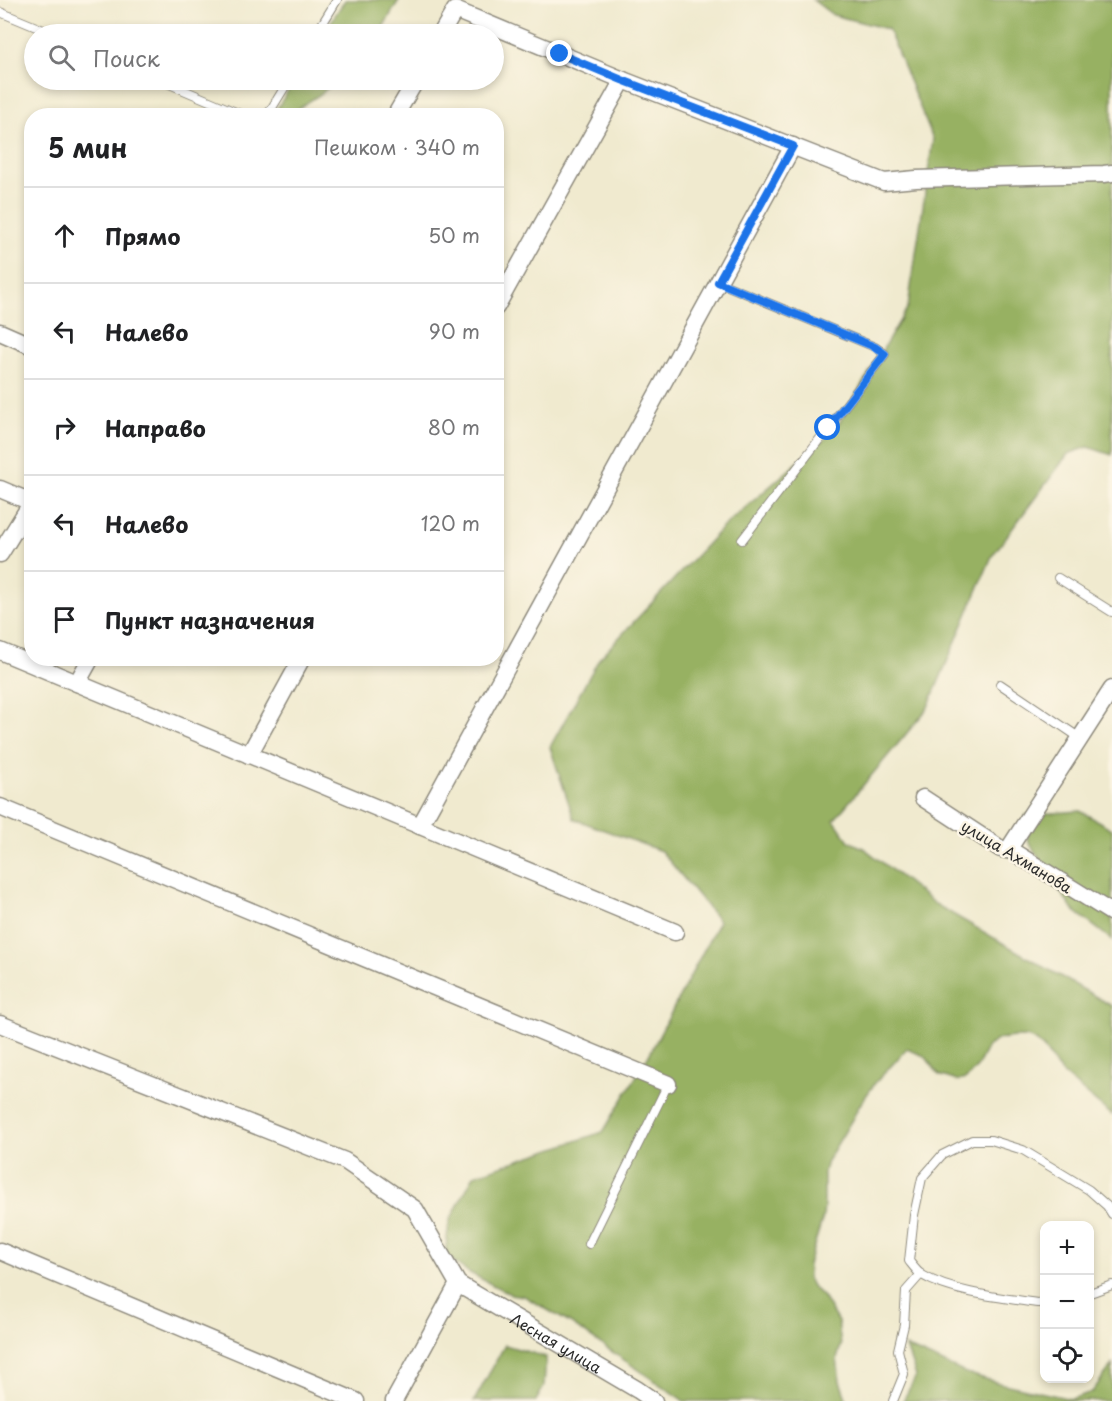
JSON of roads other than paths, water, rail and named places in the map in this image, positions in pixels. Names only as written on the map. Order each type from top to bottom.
[{"type":"street","points":[[446,24],[454,10],[488,24]]},
{"type":"street","points":[[504,31],[622,80],[884,182],[1112,173]]},
{"type":"street","points":[[504,294],[622,80]]},
{"type":"street","points":[[400,108],[410,90]]},
{"type":"street","points":[[420,826],[793,146]]},
{"type":"street","points":[[0,332],[24,342]]},
{"type":"street","points":[[0,489],[24,499]]},
{"type":"street","points":[[0,554],[24,514]]},
{"type":"street","points":[[0,651],[24,661]]},
{"type":"street","points":[[36,666],[675,932]]},
{"type":"street","points":[[77,683],[87,666]]},
{"type":"street","points":[[249,755],[298,666]]},
{"type":"street","points":[[1008,850],[1112,689]]},
{"type":"street","name":"улица Ахманова","points":[[922,798],[1001,849],[1012,851],[1112,913]]},
{"type":"street","points":[[0,807],[668,1084]]},
{"type":"street","points":[[0,1024],[345,1161],[415,1209],[458,1284],[394,1401]]},
{"type":"street","points":[[0,1251],[356,1401]]},
{"type":"street","name":"Лесная улица","points":[[458,1284],[635,1395],[654,1401]]},
{"type":"lane","points":[[322,24],[338,0]]},
{"type":"lane","points":[[0,12],[29,24]]},
{"type":"lane","points":[[184,90],[226,108]]},
{"type":"lane","points":[[272,108],[283,90]]},
{"type":"lane","points":[[718,282],[875,347],[885,354],[742,540]]},
{"type":"lane","points":[[1058,578],[1112,612]]},
{"type":"lane","points":[[1000,684],[1080,738]]},
{"type":"lane","points":[[589,1244],[668,1084]]},
{"type":"lane","points":[[1040,1303],[950,1287],[921,1274],[909,1261],[914,1215],[922,1178],[942,1155],[972,1140],[991,1140],[1023,1150],[1089,1190],[1107,1206],[1112,1214]]},
{"type":"lane","points":[[893,1401],[904,1374],[897,1350],[904,1325],[906,1291],[921,1274]]},
{"type":"lane","points":[[1094,1291],[1112,1285]]}]
